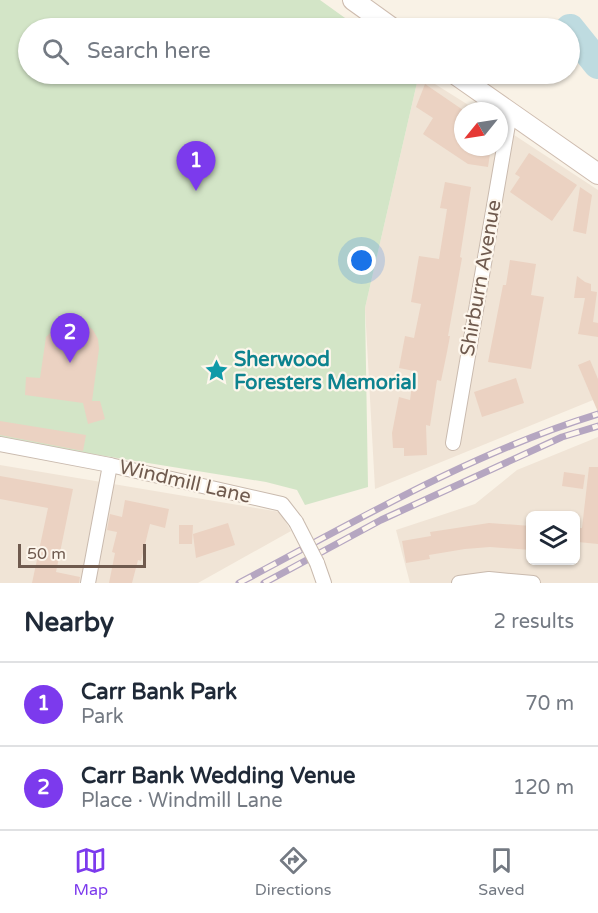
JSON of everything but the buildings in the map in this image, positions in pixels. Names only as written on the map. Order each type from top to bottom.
[{"type":"main road","points":[[353,0],[378,18]]},
{"type":"main road","points":[[469,84],[598,174]]},
{"type":"street","name":"Shirburn Avenue","points":[[453,443],[510,113]]},
{"type":"street","name":"Windmill Lane","points":[[0,444],[110,465],[282,504],[296,522],[317,563],[324,583]]},
{"type":"street","points":[[88,583],[110,465]]},
{"type":"street","points":[[459,583],[489,579],[533,583]]},
{"type":"shaded area","points":[[417,84],[435,84],[464,102],[454,102],[454,156],[508,156],[508,131],[598,190],[598,398],[375,489],[365,308]]},
{"type":"shaded area","points":[[598,437],[598,583],[410,583],[396,530],[475,504],[517,470]]},
{"type":"shaded area","points":[[0,465],[280,512],[291,531],[198,583],[0,583]]},
{"type":"green space","points":[[0,0],[320,0],[345,18],[18,18],[18,84],[417,84],[365,308],[368,487],[305,505],[297,490],[266,482],[0,439]]},
{"type":"waterway","points":[[580,42],[598,64]]},
{"type":"railway","points":[[239,583],[459,468],[551,430],[598,414]]},
{"type":"railway","points":[[264,583],[381,520],[562,437],[598,426]]},
{"type":"place","name":"Carr Bank Park","points":[[196,191]]},
{"type":"place","name":"Carr Bank Wedding Venue","points":[[70,363]]},
{"type":"place","name":"Sherwood Foresters Memorial","points":[[216,371]]}]
